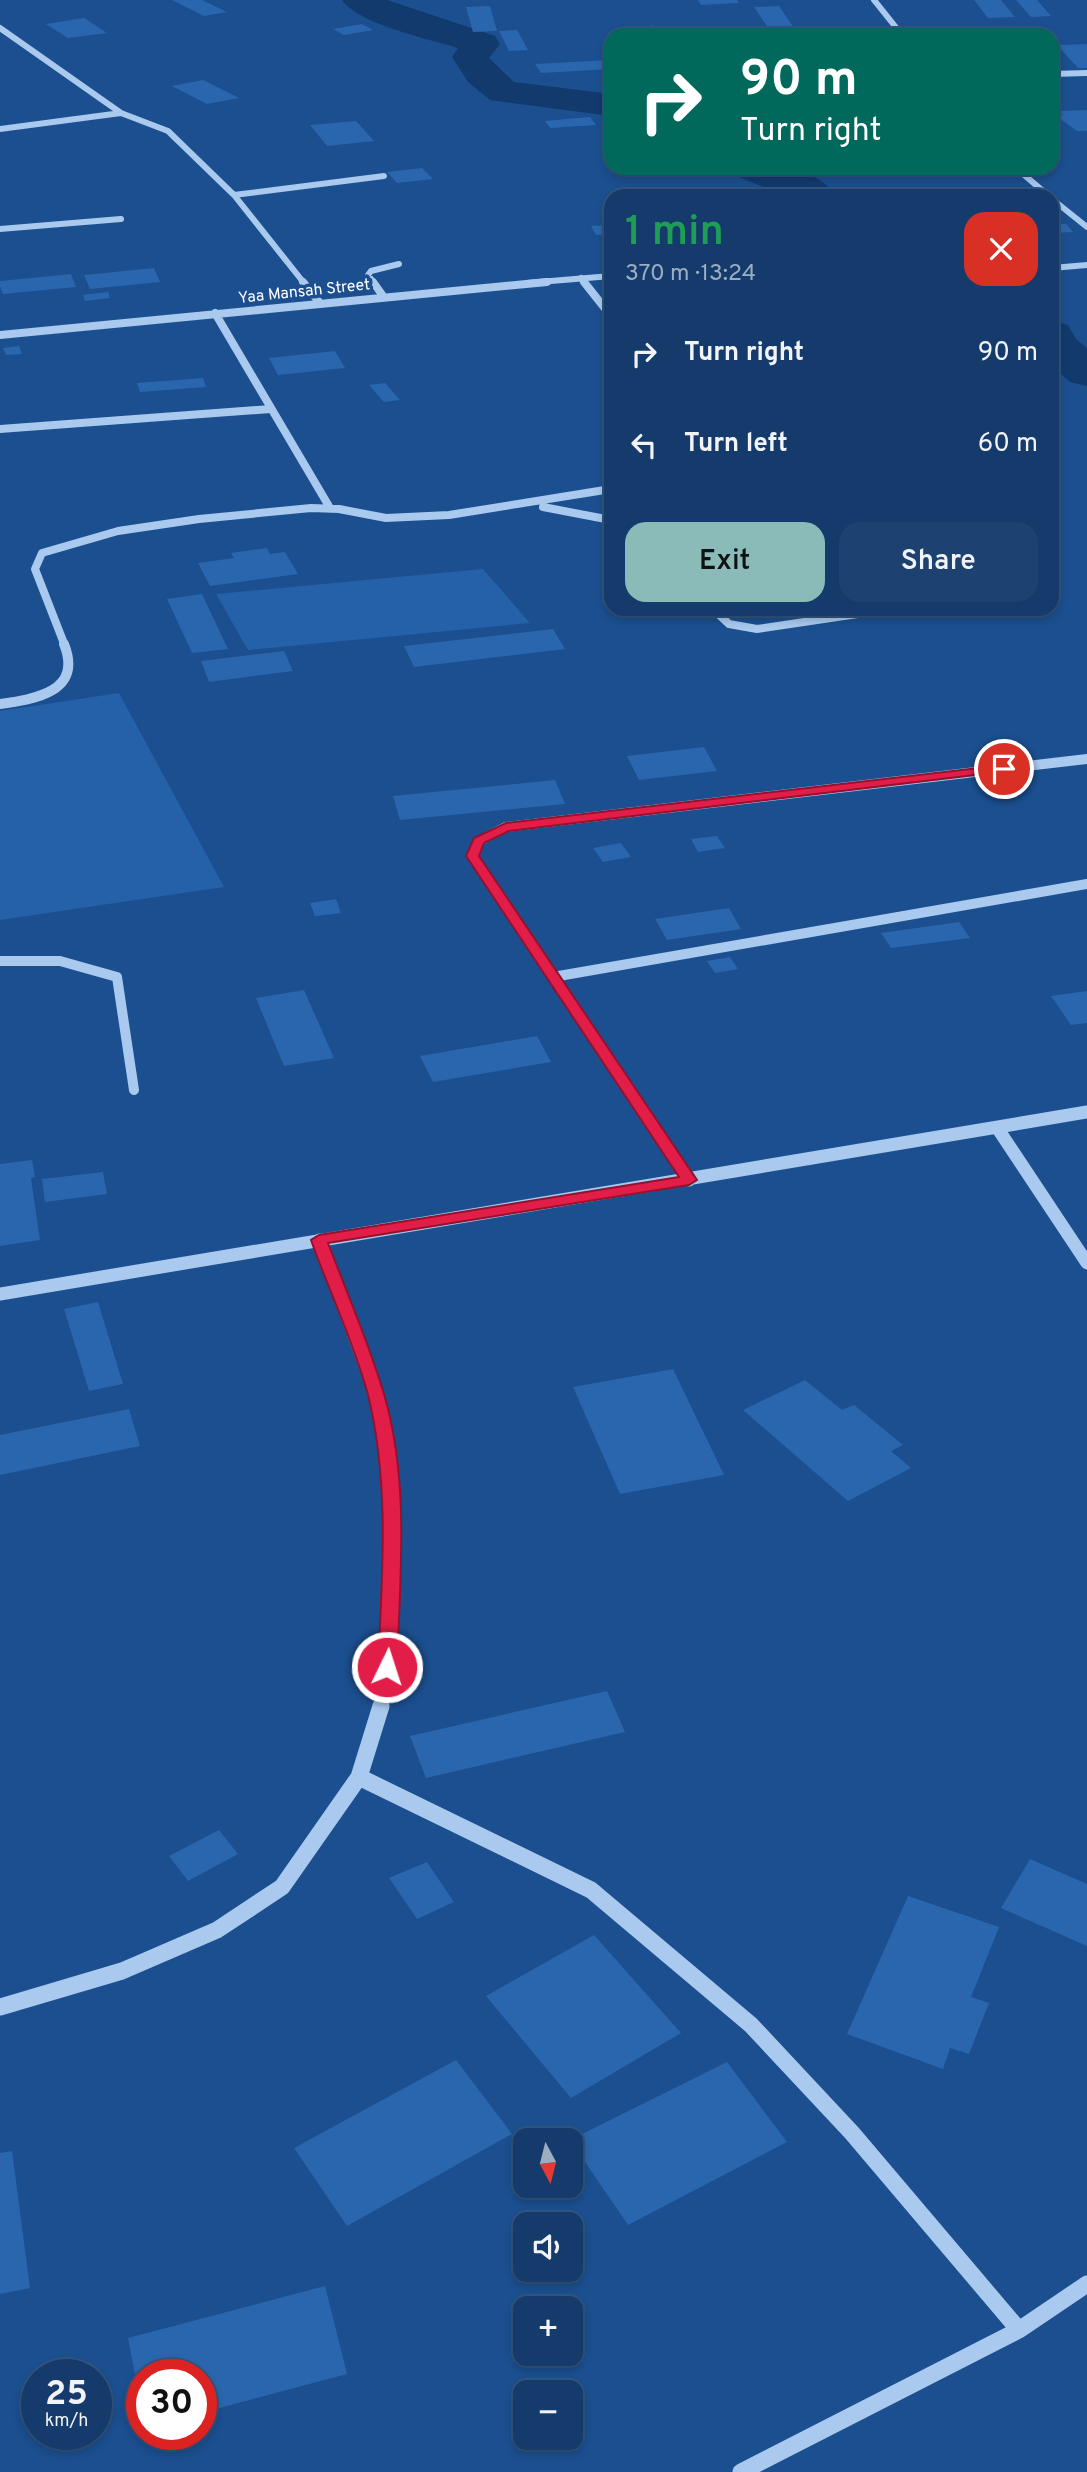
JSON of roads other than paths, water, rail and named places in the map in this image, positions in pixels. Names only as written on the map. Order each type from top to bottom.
[{"type":"street","points":[[874,0],[896,28]]},
{"type":"street","points":[[0,29],[121,113],[168,131],[233,195],[319,302]]},
{"type":"street","points":[[1059,74],[1087,73]]},
{"type":"street","points":[[0,129],[121,113]]},
{"type":"street","points":[[1024,175],[1041,189]]},
{"type":"street","points":[[233,195],[384,176]]},
{"type":"street","points":[[1059,204],[1087,227]]},
{"type":"street","points":[[0,229],[121,219]]},
{"type":"street","points":[[383,296],[369,275],[370,271],[399,264]]},
{"type":"street","points":[[1059,267],[1087,265]]},
{"type":"street","name":"Yaa Mansah Street","points":[[0,335],[604,276]]},
{"type":"street","points":[[582,278],[604,307]]},
{"type":"street","points":[[215,313],[330,508]]},
{"type":"street","points":[[0,429],[271,409]]},
{"type":"street","points":[[0,704],[44,694],[65,682],[70,659],[35,569],[42,553],[68,542],[177,523],[330,508],[391,518],[465,515],[536,506],[604,491]]},
{"type":"street","points":[[536,506],[604,519]]},
{"type":"street","points":[[720,616],[730,625],[744,628],[770,628],[846,616]]},
{"type":"street","points":[[689,1180],[472,856],[479,841],[506,827],[1087,759]]},
{"type":"street","points":[[553,977],[1087,884]]},
{"type":"street","points":[[0,961],[45,959],[87,963],[117,976],[134,1090]]},
{"type":"street","points":[[0,1294],[1087,1112]]},
{"type":"street","points":[[998,1129],[1087,1263]]},
{"type":"street","points":[[0,2007],[122,1971],[217,1930],[282,1887],[359,1777],[386,1691],[392,1596],[393,1503],[376,1395],[319,1240]]},
{"type":"street","points":[[359,1777],[592,1890],[751,2025],[852,2133],[1019,2330]]},
{"type":"street","points":[[741,2472],[1019,2330],[1087,2284]]},
{"type":"waterway","points":[[359,0],[391,15],[482,44],[470,57],[481,74],[503,92],[604,104]]},
{"type":"waterway","points":[[773,175],[803,189]]},
{"type":"waterway","points":[[1059,348],[1087,372]]}]
